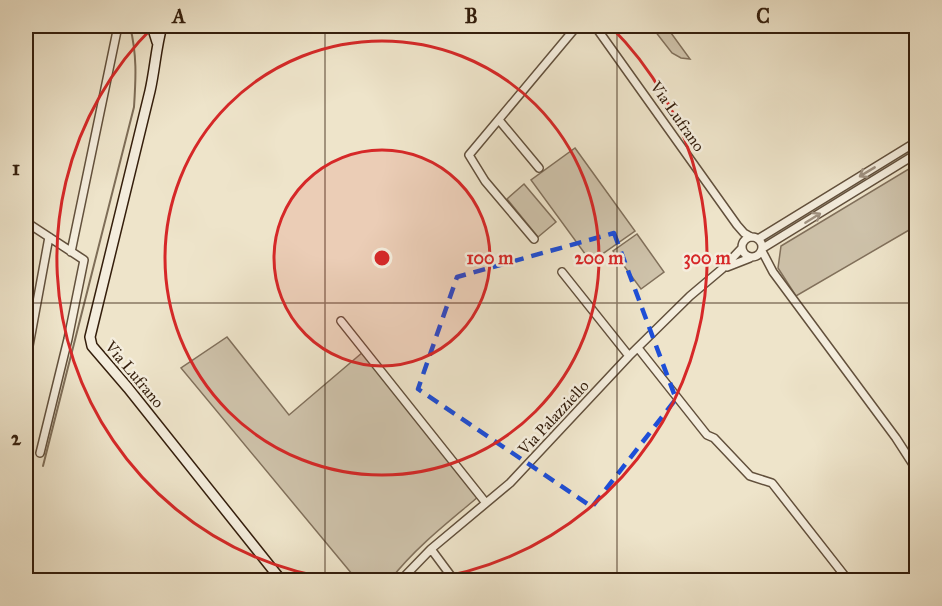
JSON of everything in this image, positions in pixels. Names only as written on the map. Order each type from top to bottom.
[{"type":"street","points":[[71,252],[118,26]]},
{"type":"street","name":"Via Lufrano","points":[[152,26],[157,42]]},
{"type":"street","name":"Via Lufrano","points":[[162,26],[157,42],[150,91],[90,337],[92,346],[151,416],[281,580]]},
{"type":"street","points":[[534,239],[485,181],[469,155],[577,26]]},
{"type":"street","name":"Via Lufrano","points":[[595,26],[737,225]]},
{"type":"street","points":[[499,120],[539,168]]},
{"type":"street","points":[[742,245],[745,240],[755,238],[916,142]]},
{"type":"street","points":[[753,258],[762,250],[916,154]]},
{"type":"street","points":[[26,222],[84,260],[68,339],[40,453]]},
{"type":"street","points":[[737,225],[744,233],[762,243],[762,250],[773,272],[896,438],[916,469]]},
{"type":"street","points":[[737,225],[744,255],[753,258],[773,272]]},
{"type":"street","points":[[26,362],[50,237]]},
{"type":"street","name":"Via Palazziello","points":[[401,580],[431,549],[510,483],[629,356],[690,296],[722,269],[742,245]]},
{"type":"street","name":"Via Palazziello","points":[[722,269],[753,258]]},
{"type":"street","points":[[562,272],[629,356]]},
{"type":"street","points":[[341,321],[486,503]]},
{"type":"street","points":[[638,348],[707,435],[714,438],[750,476],[772,483],[848,580]]},
{"type":"street","points":[[431,549],[454,580]]},
{"type":"highlighted area","points":[[614,233],[676,399],[592,507],[418,389],[457,277]]},
{"type":"shaded area","points":[[651,26],[666,26],[690,59],[681,58],[672,53]]},
{"type":"shaded area","points":[[575,148],[635,231],[591,262],[531,180]]},
{"type":"shaded area","points":[[912,167],[916,174],[916,226],[796,296],[778,268],[781,246]]},
{"type":"shaded area","points":[[524,184],[556,222],[538,237],[507,199]]},
{"type":"shaded area","points":[[637,234],[664,272],[641,289],[613,251]]},
{"type":"shaded area","points":[[227,337],[289,415],[363,352],[478,497],[443,526],[390,580],[357,580],[181,368]]},
{"type":"waterway","points":[[43,466],[134,107],[135,66],[130,26]]},
{"type":"waterway","points":[[26,535],[33,517]]}]
